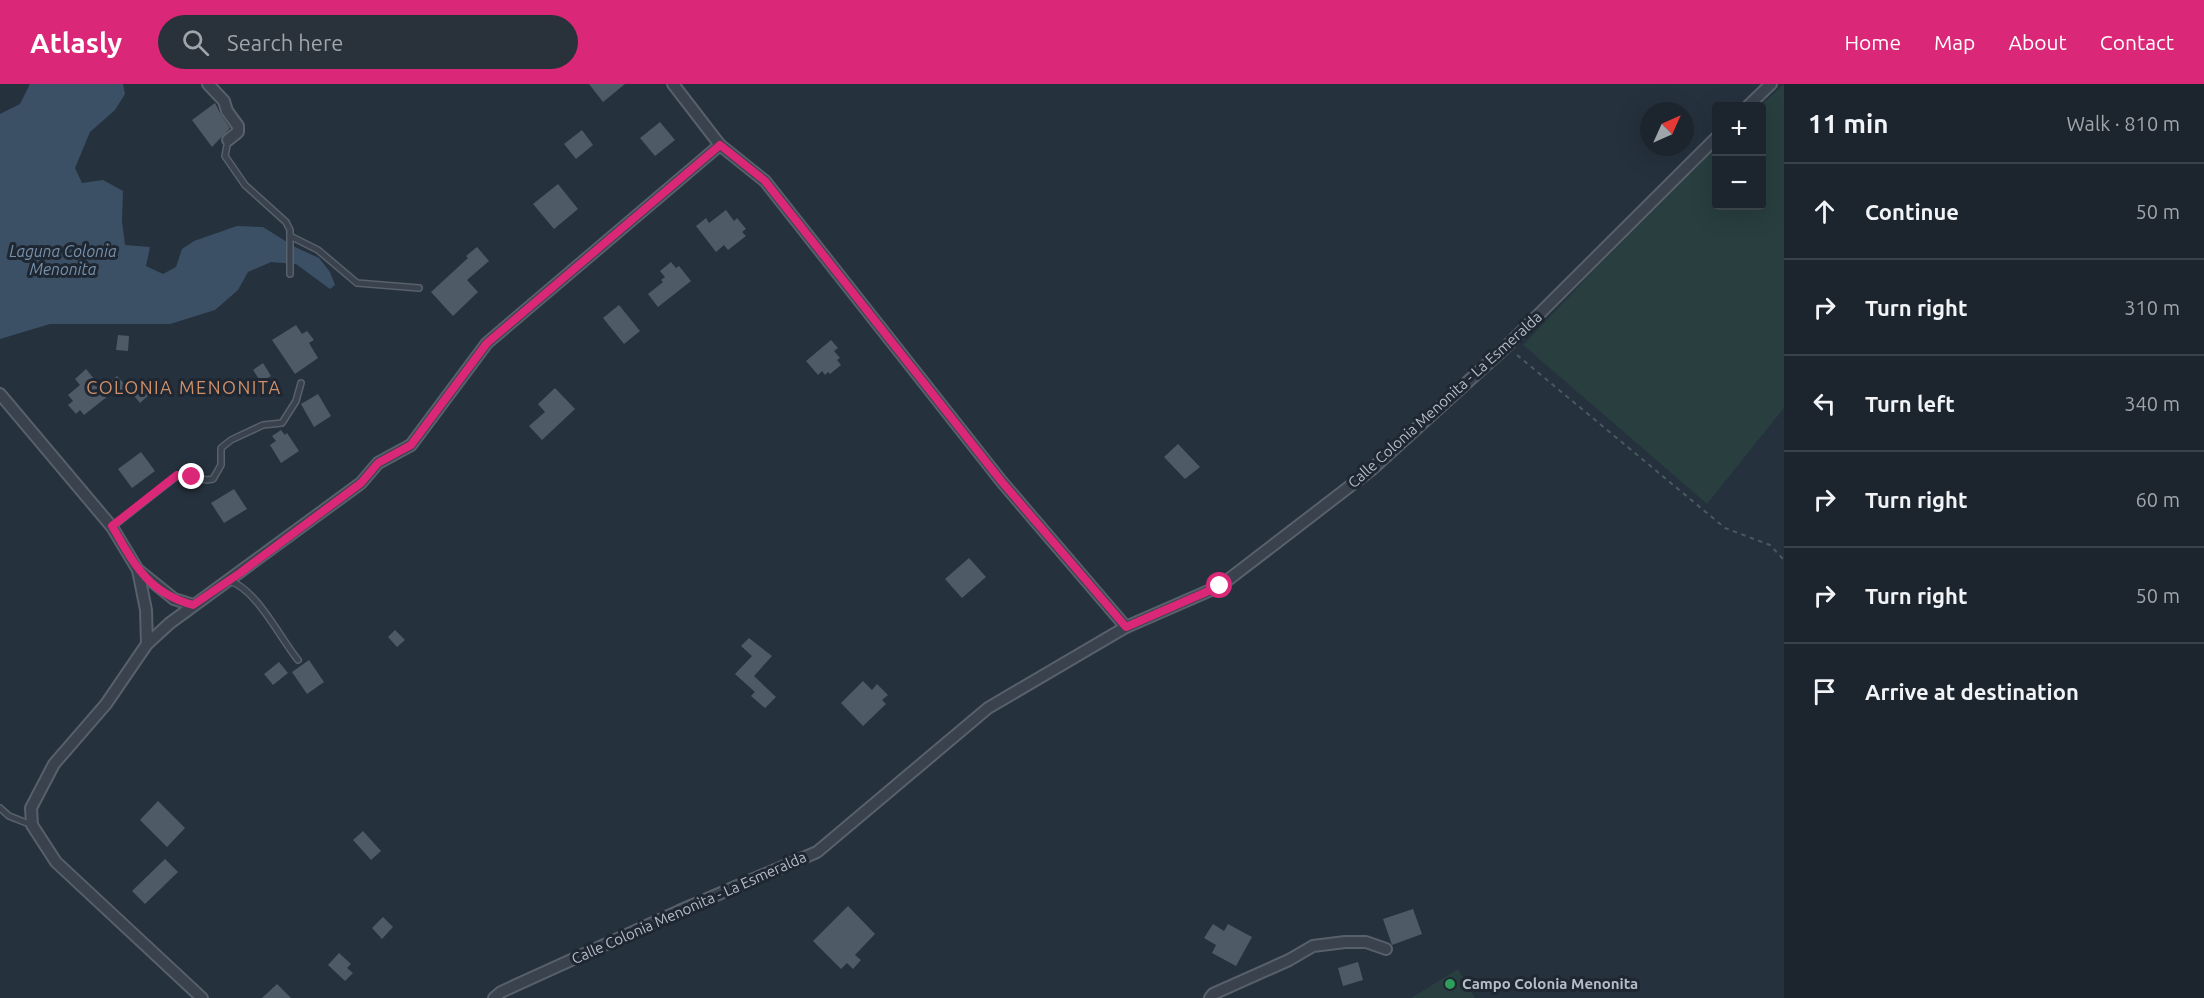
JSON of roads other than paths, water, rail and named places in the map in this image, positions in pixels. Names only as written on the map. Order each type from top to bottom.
[{"type":"street","points":[[208,84],[224,101],[227,111],[238,126],[238,132],[228,140]]},
{"type":"street","points":[[673,84],[720,145],[765,181],[1002,482],[1126,627]]},
{"type":"street","points":[[1752,102],[1771,84]]},
{"type":"street","name":"Calle Colonia Menonita - La Esmeralda","points":[[494,998],[501,992],[668,916],[817,852],[988,708],[1126,627],[1220,586],[1371,470],[1507,346],[1712,142]]},
{"type":"street","points":[[202,998],[57,862],[32,825],[30,808],[49,771],[106,704],[147,644],[193,605],[361,483],[378,463],[411,445],[487,343],[720,145]]},
{"type":"street","points":[[0,394],[112,526],[138,570],[146,610],[147,644]]},
{"type":"street","points":[[138,570],[174,600],[193,605]]},
{"type":"street","points":[[1210,998],[1213,994],[1290,960],[1313,946],[1366,942],[1386,949]]},
{"type":"lane","points":[[228,140],[225,156],[245,185],[286,222],[291,230],[290,274]]},
{"type":"lane","points":[[290,239],[318,250],[357,283],[419,288]]},
{"type":"lane","points":[[112,526],[177,475],[213,479],[221,465],[221,448],[231,440],[263,425],[282,423],[296,401],[302,383]]},
{"type":"lane","points":[[227,581],[239,584],[246,590],[298,660]]},
{"type":"lane","points":[[0,808],[9,816],[32,825]]},
{"type":"water","name":"Laguna Colonia Menonita","points":[[30,84],[123,84],[125,94],[115,110],[90,132],[75,168],[82,183],[103,180],[123,191],[122,221],[125,245],[150,247],[146,266],[163,274],[176,267],[182,249],[194,241],[237,226],[263,227],[295,247],[319,258],[330,272],[335,285],[330,289],[296,264],[271,262],[248,272],[238,290],[215,310],[170,324],[50,324],[0,339],[0,114],[20,104]]},
{"type":"place","name":"Campo Colonia Menonita","points":[[1450,984]]},
{"type":"district","name":"COLONIA MENONITA","points":[[184,388]]}]
